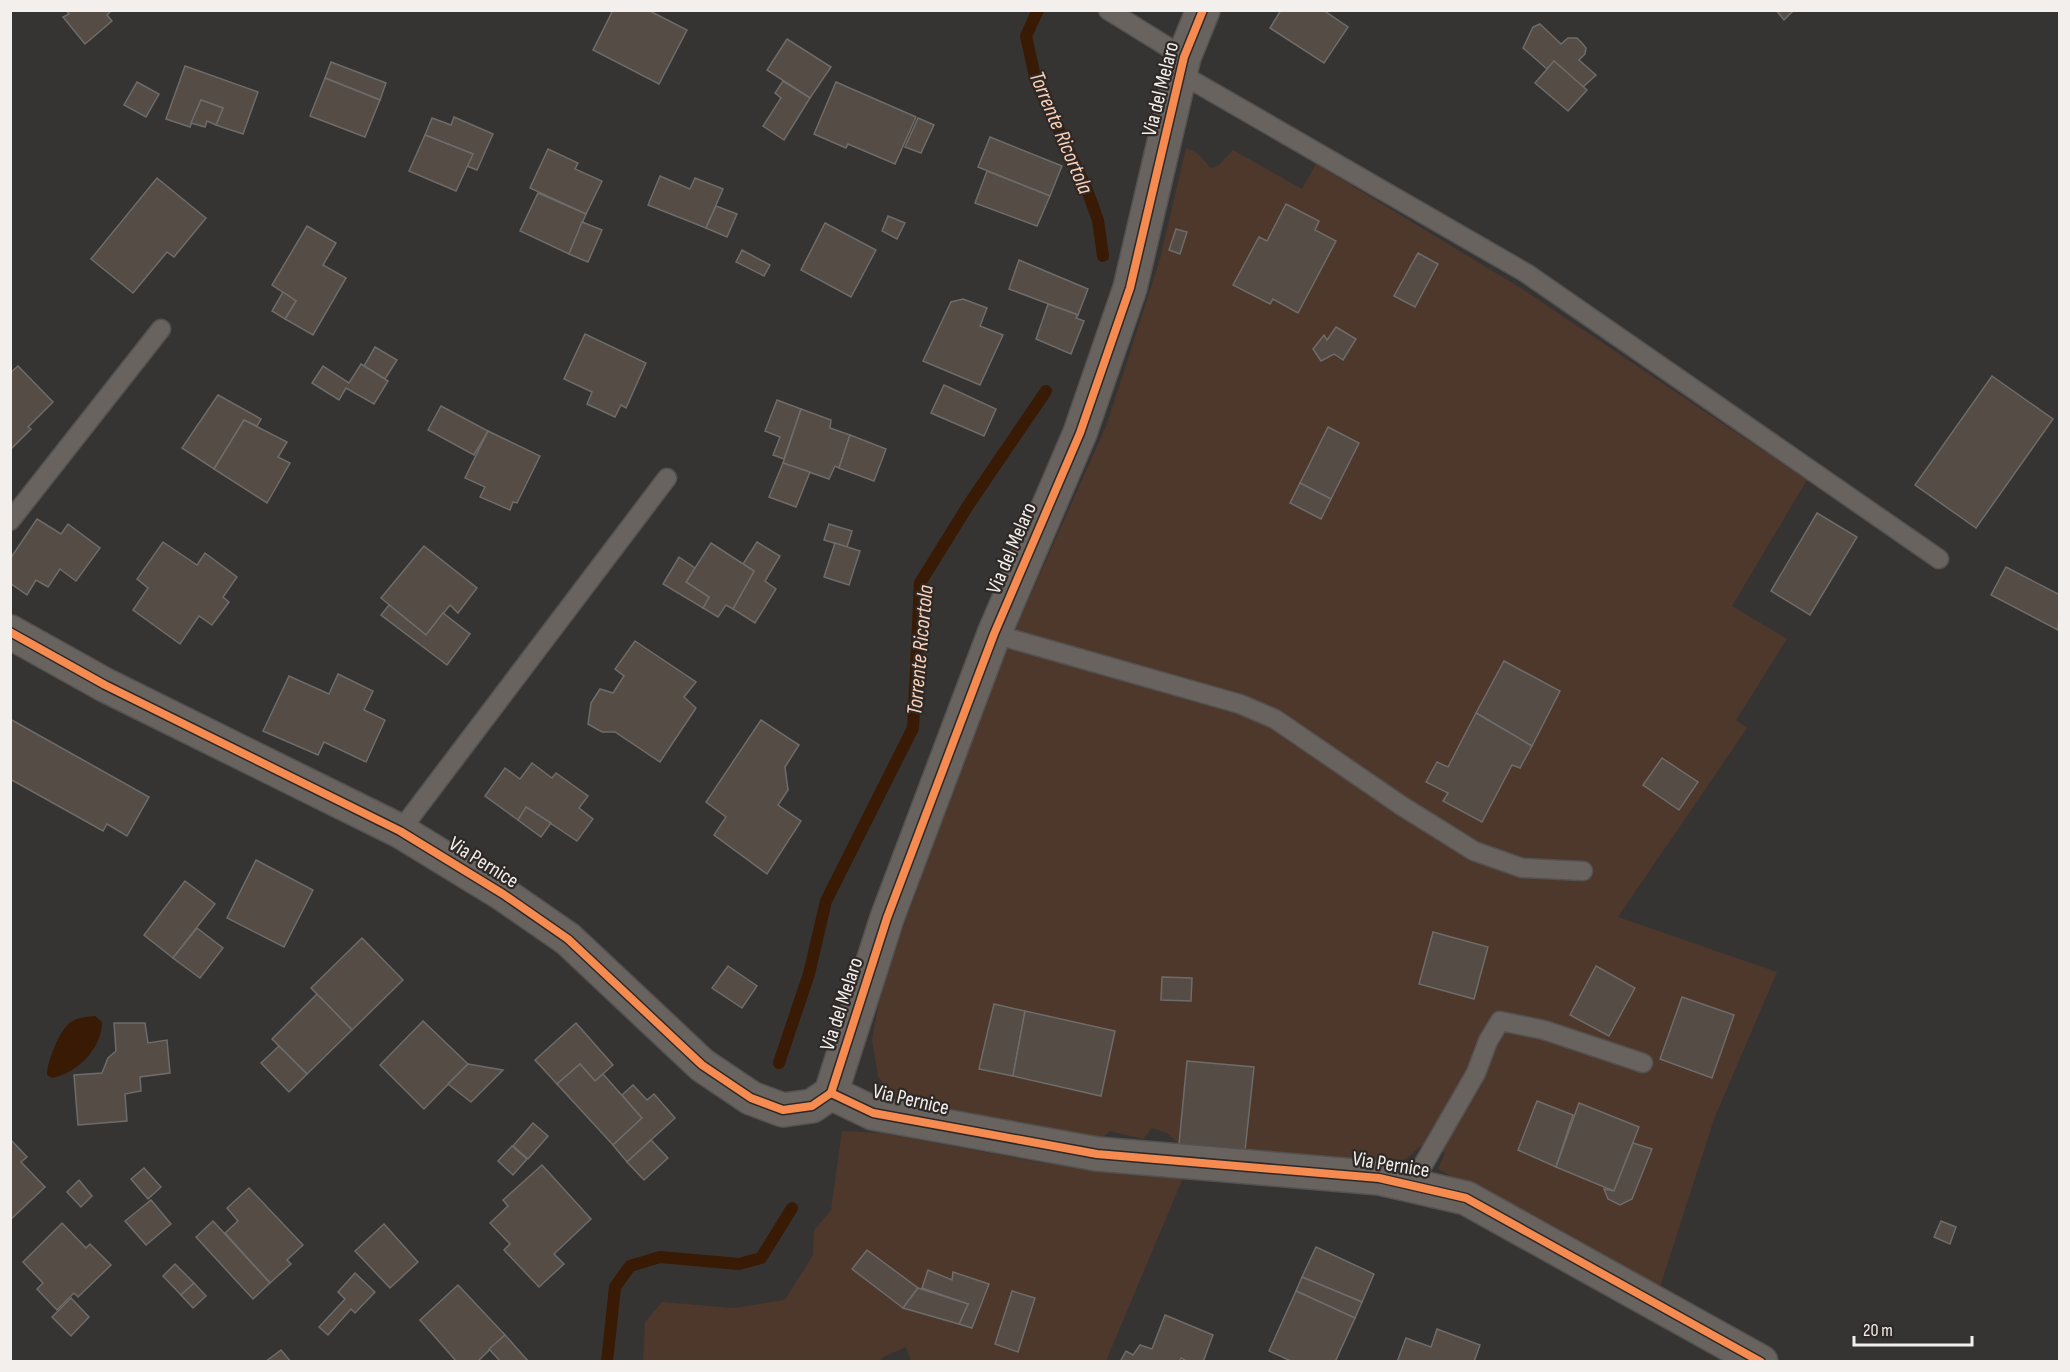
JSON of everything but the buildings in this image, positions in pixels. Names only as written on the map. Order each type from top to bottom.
[{"type":"street","name":"Via del Melaro","points":[[822,1099],[887,918],[994,634],[1080,433],[1130,288],[1183,65],[1203,10]]},
{"type":"street","name":"Via Pernice","points":[[10,632],[105,685],[400,831],[503,894],[568,939],[702,1065],[751,1098],[783,1110],[822,1099],[873,1113],[1097,1154],[1379,1178],[1466,1198],[1761,1362]]},
{"type":"lane","points":[[1108,10],[1183,65],[1527,273],[1939,559]]},
{"type":"lane","points":[[10,521],[161,329]]},
{"type":"lane","points":[[400,831],[667,478]]},
{"type":"lane","points":[[994,634],[1240,704],[1275,719],[1401,806],[1474,851],[1522,868],[1583,871]]},
{"type":"lane","points":[[1412,1184],[1476,1073],[1488,1041],[1500,1022],[1544,1030],[1643,1063]]},
{"type":"shaded area","points":[[1186,148],[1197,153],[1211,168],[1219,165],[1233,150],[1302,189],[1316,164],[1519,287],[1807,480],[1732,606],[1787,639],[1736,720],[1747,728],[1618,917],[1777,972],[1714,1119],[1659,1290],[1438,1169],[1445,1153],[1427,1141],[1407,1158],[1389,1165],[1245,1151],[1254,1067],[1187,1061],[1179,1144],[1167,1133],[1152,1128],[1143,1139],[1110,1131],[1099,1141],[891,1097],[878,1076],[872,1040],[883,981],[1006,650],[1107,424],[1160,259]]},
{"type":"shaded area","points":[[95,1016],[102,1022],[101,1032],[87,1058],[62,1075],[52,1078],[47,1075],[55,1046],[67,1026],[77,1019]]},
{"type":"shaded area","points":[[842,1131],[881,1133],[1043,1163],[1185,1173],[1106,1361],[911,1361],[906,1347],[883,1357],[880,1361],[643,1362],[645,1322],[662,1302],[734,1308],[785,1300],[813,1255],[814,1230],[831,1210]]},
{"type":"waterway","name":"Torrente Ricortola","points":[[1038,10],[1026,36],[1036,81],[1087,190],[1098,220],[1103,256]]},
{"type":"waterway","name":"Torrente Ricortola","points":[[779,1063],[809,974],[826,901],[913,728],[920,583],[969,504],[1046,391]]},
{"type":"waterway","name":"Torrente Ricortola","points":[[607,1362],[615,1287],[630,1266],[660,1257],[739,1264],[761,1258],[792,1208]]},
{"type":"cycle path","points":[[831,1093],[887,918],[994,634],[1080,433],[1130,288],[1184,57],[1203,10]]},
{"type":"cycle path","points":[[10,632],[105,685],[400,831],[503,894],[568,939],[702,1065],[751,1098],[783,1110],[812,1106],[831,1093]]},
{"type":"cycle path","points":[[831,1093],[873,1113],[1097,1154],[1379,1178],[1466,1198],[1761,1362]]}]
